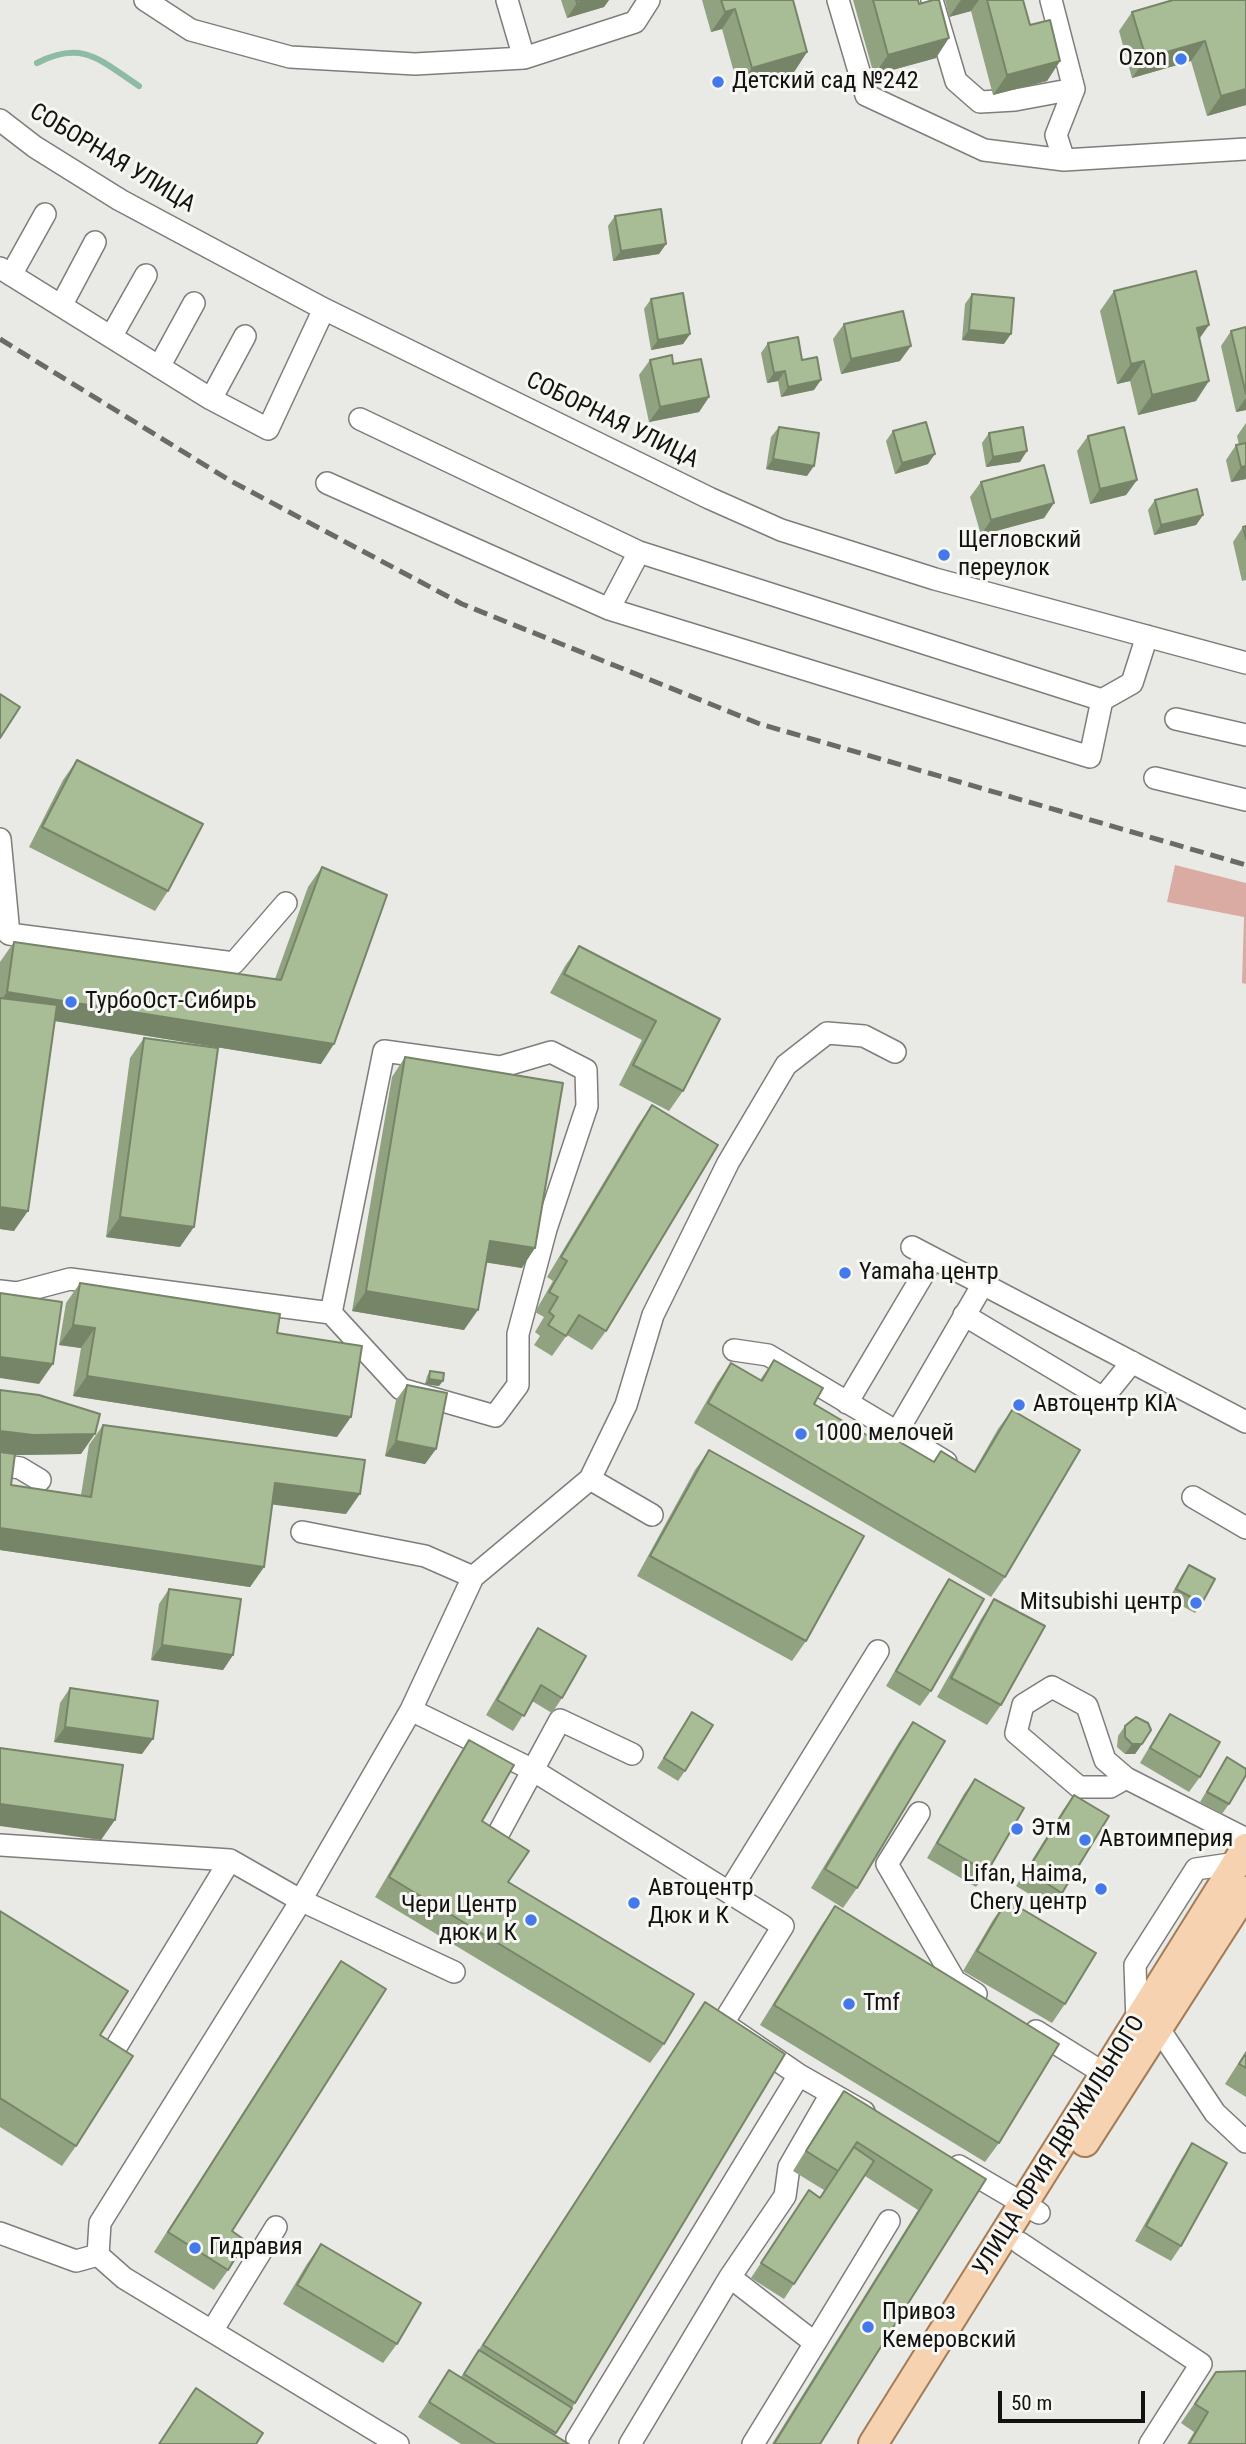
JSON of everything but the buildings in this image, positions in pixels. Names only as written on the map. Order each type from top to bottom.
[{"type":"main road","name":"УЛИЦА ЮРИЯ ДВУЖИЛЬНОГО","points":[[895,2444],[1020,2243],[1032,2208],[1105,2074],[1148,2026],[1243,1850]]},
{"type":"main road","name":"УЛИЦА ЮРИЯ ДВУЖИЛЬНОГО","points":[[873,2444],[1032,2208],[1148,2026],[1246,1891]]},
{"type":"street","points":[[145,0],[191,30],[290,57],[415,64],[524,58],[635,22],[649,0]]},
{"type":"street","points":[[507,0],[524,58]]},
{"type":"street","points":[[838,0],[866,95],[984,150],[1064,160],[1246,149]]},
{"type":"street","points":[[932,0],[956,81],[980,102],[1015,100],[1074,89]]},
{"type":"street","points":[[1051,0],[1074,89],[1056,135],[1064,160]]},
{"type":"street","name":"СОБОРНАЯ УЛИЦА","points":[[0,120],[35,147],[120,200],[324,309],[709,498],[781,530],[869,560],[1246,663]]},
{"type":"street","points":[[45,214],[6,272],[211,399],[268,429],[324,309]]},
{"type":"street","points":[[61,306],[95,242]]},
{"type":"street","points":[[111,337],[146,275]]},
{"type":"street","points":[[159,367],[194,303]]},
{"type":"street","points":[[211,399],[245,336]]},
{"type":"street","points":[[360,419],[639,552],[1102,699],[1132,683],[1147,636]]},
{"type":"street","points":[[327,483],[609,609],[1090,757],[1102,699]]},
{"type":"street","points":[[609,609],[639,552]]},
{"type":"street","points":[[1176,719],[1246,735]]},
{"type":"street","points":[[1155,778],[1246,800]]},
{"type":"street","points":[[0,839],[9,934],[234,963],[286,903]]},
{"type":"street","points":[[98,2255],[100,2223],[300,1900],[411,1710],[473,1577],[590,1479],[626,1405],[653,1315],[728,1163],[786,1065],[827,1033],[864,1036],[895,1052]]},
{"type":"street","points":[[0,1291],[17,1293],[70,1279],[331,1313],[401,1389],[495,1416],[518,1385],[518,1334],[546,1229],[587,1106],[586,1070],[551,1052],[500,1067],[384,1051],[331,1313]]},
{"type":"street","points":[[912,1247],[1246,1422]]},
{"type":"street","points":[[847,1404],[933,1258]]},
{"type":"street","points":[[897,1432],[983,1284]]},
{"type":"street","points":[[964,1315],[1103,1398],[1132,1362]]},
{"type":"street","points":[[734,1350],[768,1355],[946,1462]]},
{"type":"street","points":[[0,1465],[20,1468],[40,1480]]},
{"type":"street","points":[[590,1479],[652,1515]]},
{"type":"street","points":[[1193,1497],[1246,1528]]},
{"type":"street","points":[[302,1532],[425,1556],[473,1577]]},
{"type":"street","points":[[729,1892],[878,1651]]},
{"type":"street","points":[[1126,1778],[1110,1787],[1079,1787],[1016,1733],[1023,1705],[1052,1687],[1087,1706],[1105,1760],[1126,1778],[1243,1850]]},
{"type":"street","points":[[411,1710],[531,1769],[783,1926],[723,2023],[799,2075],[880,2121]]},
{"type":"street","points":[[496,1838],[531,1769],[560,1720],[632,1754]]},
{"type":"street","points":[[919,1814],[887,1864],[955,1981],[990,2003]]},
{"type":"street","points":[[0,1845],[230,1860],[300,1900],[454,1972]]},
{"type":"street","points":[[113,2052],[230,1860]]},
{"type":"street","points":[[1013,2017],[1105,2074]]},
{"type":"street","points":[[1148,2026],[1215,2113],[1246,2142]]},
{"type":"street","points":[[578,2444],[577,2439],[799,2075]]},
{"type":"street","points":[[630,2444],[730,2277],[785,2196],[789,2167],[831,2094]]},
{"type":"street","points":[[940,2155],[1032,2208]]},
{"type":"street","points":[[753,2444],[889,2221]]},
{"type":"street","points":[[212,2331],[276,2227]]},
{"type":"street","points":[[0,2233],[76,2261],[98,2255]]},
{"type":"street","points":[[1020,2243],[1200,2364],[1150,2444]]},
{"type":"street","points":[[98,2255],[124,2278],[398,2444]]},
{"type":"street","points":[[730,2277],[815,2343]]},
{"type":"shaded area","points":[[1175,865],[1246,883],[1246,984],[1242,983],[1244,917],[1167,902]]},
{"type":"waterway","points":[[37,63],[53,56],[79,53],[102,61],[139,86]]},
{"type":"railway","points":[[0,339],[229,480],[462,604],[760,724],[1246,865]]},
{"type":"place","name":"Ozon","points":[[1181,59]]},
{"type":"place","name":"Детский сад №242","points":[[718,82]]},
{"type":"place","name":"Щегловский переулок","points":[[944,555]]},
{"type":"place","name":"ТурбоОст-Сибирь","points":[[71,1002]]},
{"type":"place","name":"Yamaha центр","points":[[845,1273]]},
{"type":"place","name":"Автоцентр KIA","points":[[1019,1405]]},
{"type":"place","name":"1000 мелочей","points":[[801,1434]]},
{"type":"place","name":"Mitsubishi центр","points":[[1196,1603]]},
{"type":"place","name":"Этм","points":[[1017,1829]]},
{"type":"place","name":"Автоимперия","points":[[1085,1840]]},
{"type":"place","name":"Lifan, Haima, Chery центр","points":[[1101,1889]]},
{"type":"place","name":"Автоцентр Дюк и К","points":[[634,1903]]},
{"type":"place","name":"Чери Центр дюк и К","points":[[531,1920]]},
{"type":"place","name":"Tmf","points":[[849,2004]]},
{"type":"place","name":"Гидравия","points":[[195,2248]]},
{"type":"place","name":"Привоз Кемеровский","points":[[868,2327]]}]
